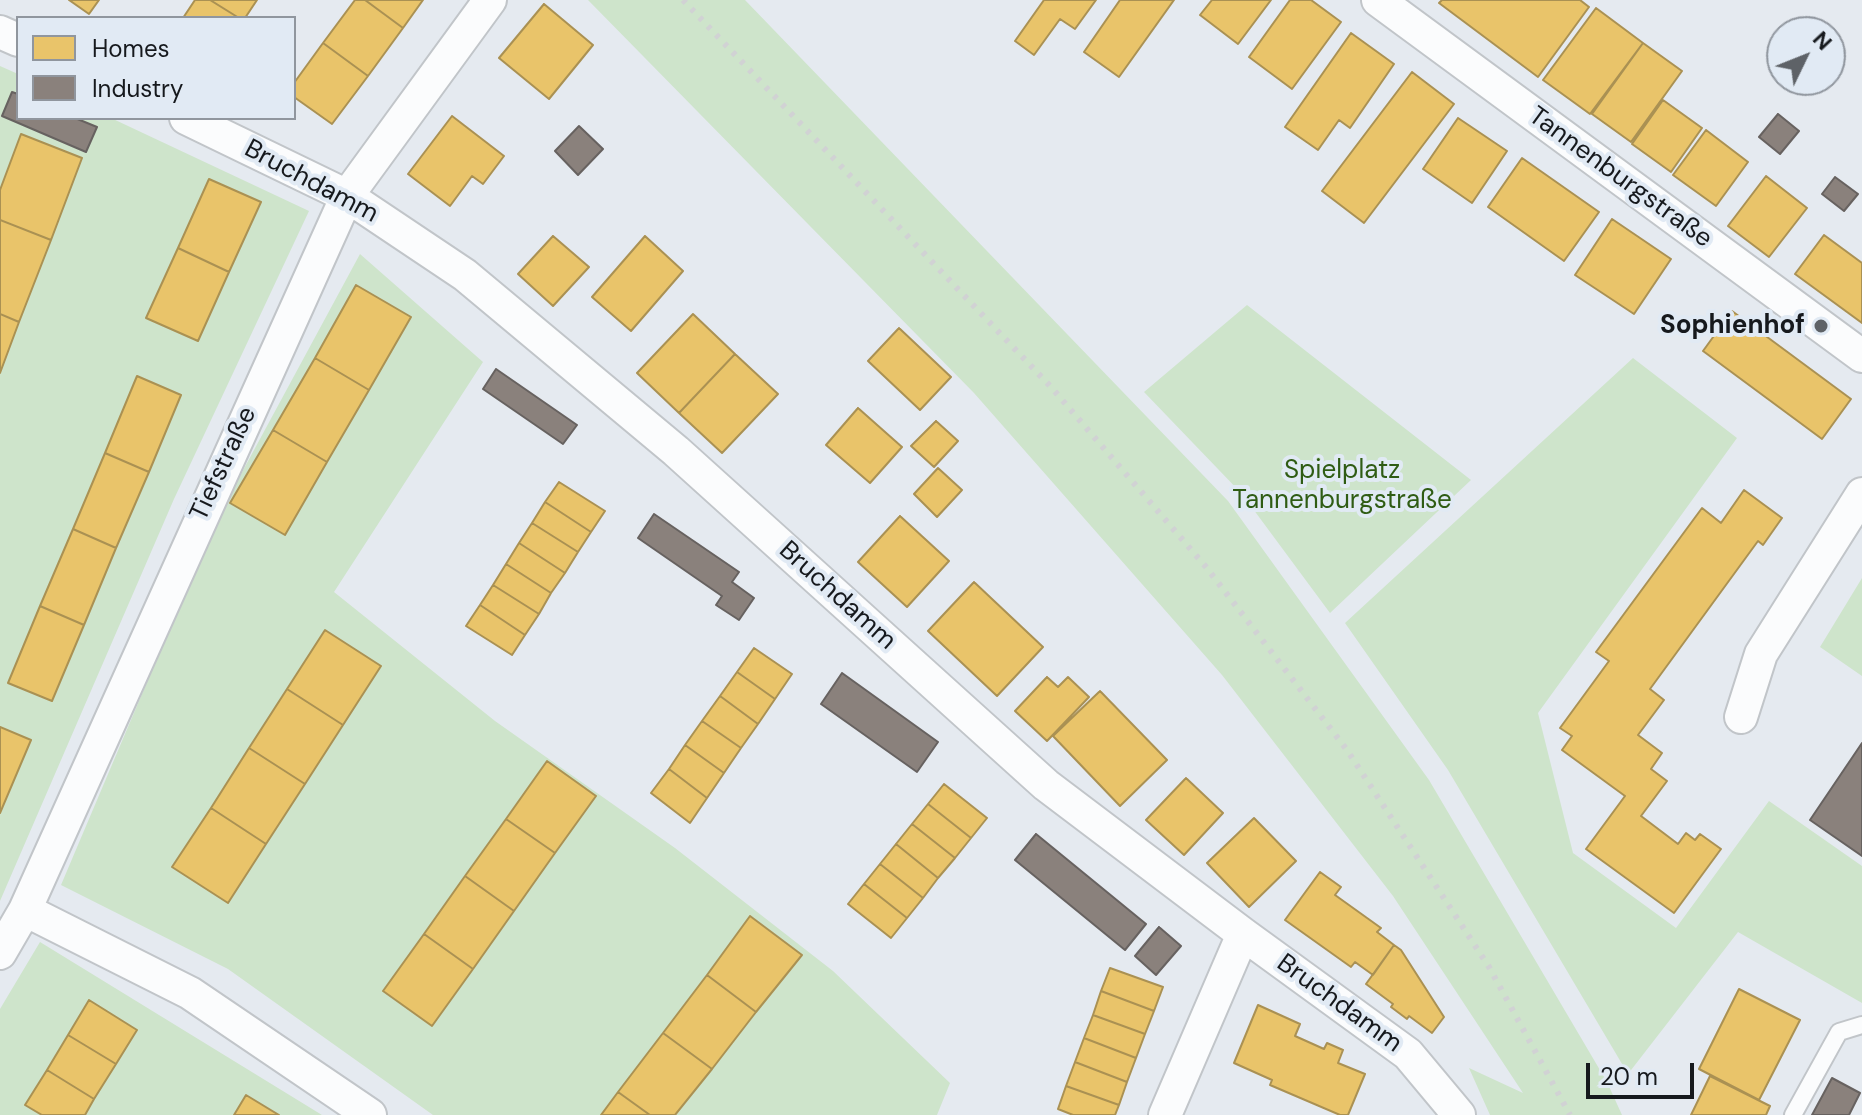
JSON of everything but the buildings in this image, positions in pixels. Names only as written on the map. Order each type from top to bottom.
[{"type":"street","name":"Tiefstraße","points":[[0,953],[25,910],[347,196],[490,0]]},
{"type":"street","name":"Tannenburgstraße","points":[[1378,0],[1862,356]]},
{"type":"street","name":"Bruchdamm","points":[[190,120],[347,196],[465,275],[676,451],[1046,785],[1408,1054],[1459,1115]]},
{"type":"street","points":[[1741,717],[1761,654],[1862,494]]},
{"type":"street","points":[[25,910],[190,993],[370,1115]]},
{"type":"street","points":[[1165,1115],[1243,934]]},
{"type":"lane","points":[[1793,1115],[1839,1032],[1862,1025]]},
{"type":"green space","points":[[588,0],[745,0],[1228,501],[1429,780],[1607,1082],[1622,1115],[1490,1115],[1469,1068],[1523,1093],[1393,896],[1222,675],[974,393]]},
{"type":"green space","points":[[0,66],[16,73],[16,120],[115,120],[309,211],[174,499],[0,901]]},
{"type":"green space","points":[[360,254],[483,362],[334,592],[495,721],[675,848],[833,971],[950,1083],[937,1115],[433,1115],[228,969],[61,885],[214,524]]},
{"type":"green space","name":"Spielplatz Tannenburgstraße","points":[[1247,305],[1471,480],[1330,613],[1242,494],[1144,392]]},
{"type":"green space","points":[[1633,358],[1737,438],[1538,713],[1573,853],[1676,928],[1769,801],[1862,866],[1862,1003],[1738,932],[1628,1074],[1448,770],[1345,623]]},
{"type":"green space","points":[[1862,578],[1862,676],[1820,647]]},
{"type":"green space","points":[[40,942],[322,1115],[0,1115],[0,1009]]},
{"type":"railway","points":[[683,0],[1051,387],[1206,567],[1347,750],[1489,967],[1570,1115]]},
{"type":"place","name":"Sophienhof","points":[[1821,326]]}]
